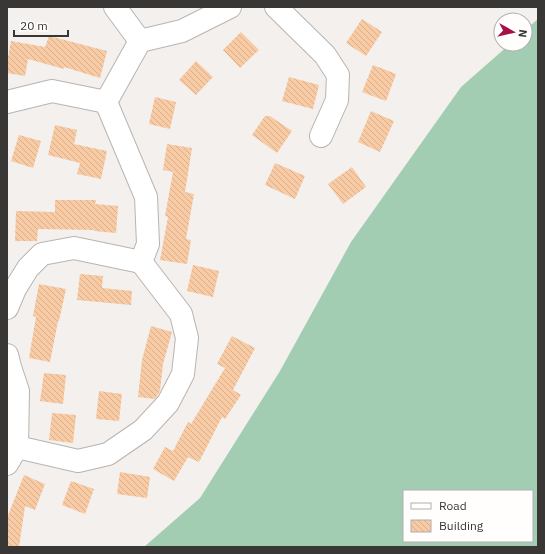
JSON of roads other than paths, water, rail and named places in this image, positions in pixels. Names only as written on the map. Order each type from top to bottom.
[{"type":"street","points":[[115,7],[140,41]]},
{"type":"street","points":[[106,102],[140,41],[182,31],[230,7]]},
{"type":"street","points":[[276,7],[325,55],[338,75],[337,100],[321,136]]},
{"type":"street","points":[[7,102],[52,91],[106,102]]},
{"type":"street","points":[[106,102],[146,197],[148,244],[141,262]]},
{"type":"street","points":[[7,308],[15,289],[28,268],[42,254],[74,248],[141,262],[181,314],[187,338],[183,374],[168,403],[142,430],[108,454],[78,461],[12,456],[18,391],[7,355]]}]
